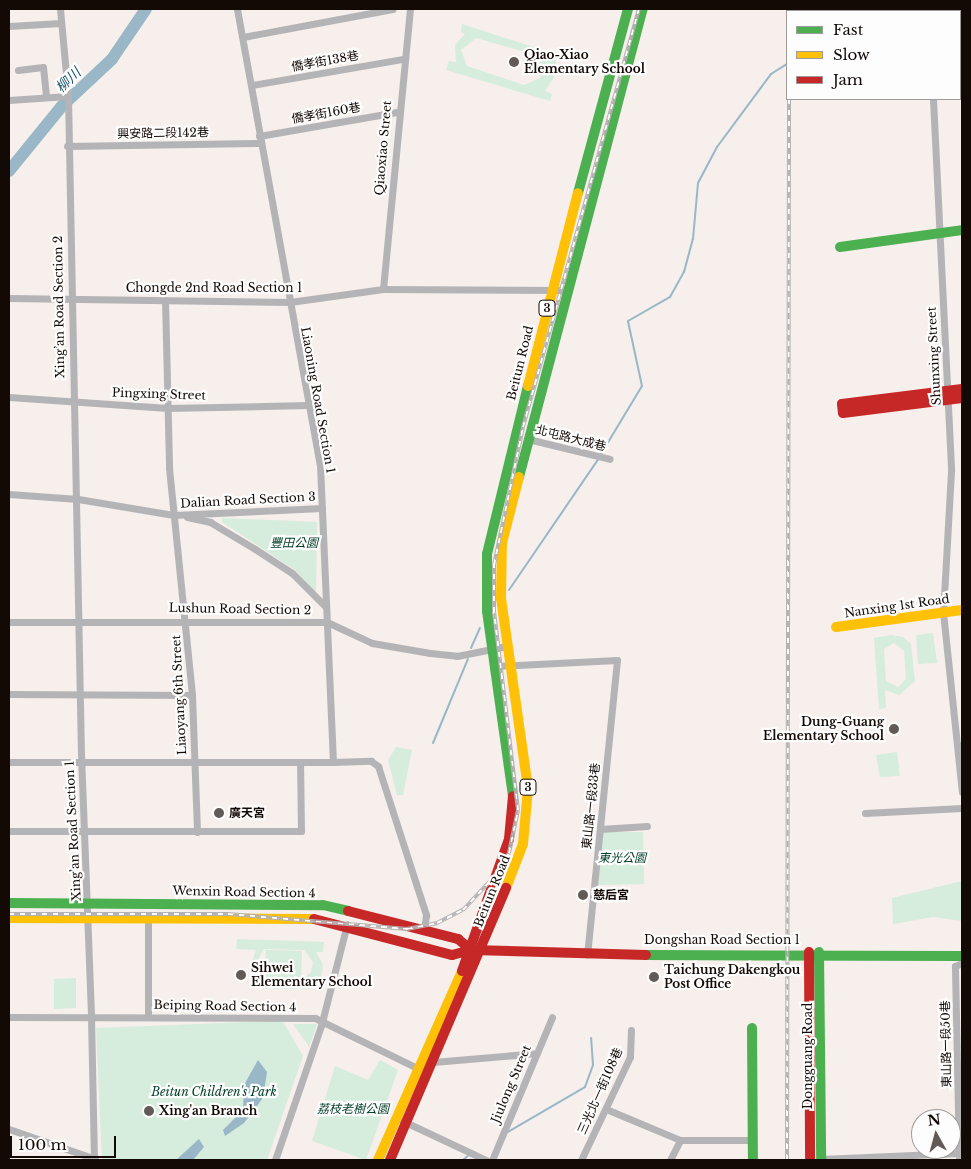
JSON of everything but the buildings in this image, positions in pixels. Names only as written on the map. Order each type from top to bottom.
[{"type":"main road","name":"Beitun Road","points":[[378,1160],[471,950],[503,861],[512,816],[487,611],[491,530],[551,292],[628,9]]},
{"type":"main road","name":"3","points":[[528,439],[643,9]]},
{"type":"main road","points":[[840,247],[962,230]]},
{"type":"main road","points":[[962,389],[947,396],[843,413],[842,404],[947,396],[962,398]]},
{"type":"main road","name":"Beitun Road","points":[[390,1160],[482,952],[518,864],[527,825],[528,782],[501,598],[502,543],[528,439]]},
{"type":"main road","name":"Nanxing 1st Road","points":[[836,627],[962,610]]},
{"type":"main road","name":"Wenxin Road Section 4","points":[[9,903],[300,903],[361,912],[458,938],[471,950]]},
{"type":"main road","name":"Wenxin Road Section 4","points":[[9,918],[301,918],[347,924],[452,955],[471,950],[482,952]]},
{"type":"main road","name":"Dongshan Road Section 1","points":[[482,952],[586,954],[814,952],[962,956]]},
{"type":"main road","name":"Dongguang Road","points":[[814,952],[817,1160]]},
{"type":"main road","points":[[752,1028],[753,1160]]},
{"type":"street","points":[[9,100],[46,97],[68,99],[60,9]]},
{"type":"street","name":"Liaoning Road Section 1","points":[[237,9],[252,85],[259,139],[320,465],[333,762]]},
{"type":"street","points":[[243,38],[392,9]]},
{"type":"street","name":"Qiaoxiao Street","points":[[383,289],[402,59],[410,9]]},
{"type":"street","points":[[9,26],[61,22]]},
{"type":"street","name":"僑孝街138巷","points":[[252,85],[402,59]]},
{"type":"street","points":[[18,70],[43,67],[46,97]]},
{"type":"street","name":"Xing’an Road Section 2","points":[[68,99],[67,146],[73,401],[78,499]]},
{"type":"street","name":"Shunxing Street","points":[[933,100],[951,512],[943,612],[962,792]]},
{"type":"street","name":"僑孝街160巷","points":[[259,139],[397,112]]},
{"type":"street","name":"興安路二段142巷","points":[[67,146],[259,139]]},
{"type":"street","name":"Chongde 2nd Road Section 1","points":[[9,298],[290,302],[383,289],[551,292],[568,290]]},
{"type":"street","name":"Liaoyang 6th Street","points":[[166,300],[168,408],[174,515],[192,694],[197,832]]},
{"type":"street","name":"Pingxing Street","points":[[9,397],[168,408],[308,405]]},
{"type":"street","name":"北屯路大成巷","points":[[528,439],[607,458]]},
{"type":"street","name":"Dalian Road Section 3","points":[[9,494],[78,499],[210,522],[292,573],[325,606]]},
{"type":"street","name":"Xing’an Road Section 1","points":[[78,499],[82,693],[81,763],[88,904],[93,1159]]},
{"type":"street","name":"Dalian Road Section 3","points":[[174,515],[322,508]]},
{"type":"street","name":"Lushun Road Section 2","points":[[9,622],[80,620],[327,622],[372,643],[466,654],[492,648]]},
{"type":"street","points":[[492,648],[507,646]]},
{"type":"street","name":"東山路一段33巷","points":[[510,664],[617,660],[586,954]]},
{"type":"street","points":[[495,666],[510,664]]},
{"type":"street","points":[[9,694],[192,694]]},
{"type":"street","points":[[954,712],[962,711]]},
{"type":"street","points":[[9,762],[300,763],[372,761],[378,766],[426,915],[424,929]]},
{"type":"street","points":[[9,831],[301,831],[300,763]]},
{"type":"street","points":[[865,813],[962,808]]},
{"type":"street","points":[[600,829],[647,826]]},
{"type":"street","points":[[148,919],[148,1016]]},
{"type":"street","points":[[275,1160],[322,1019],[347,924]]},
{"type":"street","name":"東山路一段50巷","points":[[959,1109],[959,1026],[955,966],[962,962]]},
{"type":"street","name":"Beiping Road Section 4","points":[[9,1017],[148,1016],[322,1019],[428,1074]]},
{"type":"street","name":"Jiulong Street","points":[[492,1160],[552,1016]]},
{"type":"street","name":"三光北一街108巷","points":[[581,1160],[630,1057],[631,1030]]},
{"type":"street","points":[[433,1062],[537,1053]]},
{"type":"street","points":[[606,1109],[680,1140],[753,1140]]},
{"type":"street","points":[[396,1118],[486,1160]]},
{"type":"street","points":[[9,1129],[93,1159]]},
{"type":"street","points":[[670,1160],[680,1140]]},
{"type":"street","points":[[817,1160],[911,1158]]},
{"type":"green space","points":[[462,24],[555,54],[557,72],[545,91],[552,94],[550,101],[446,70],[449,61],[456,62],[455,45],[465,34],[461,32]],"holes":[[[476,38],[536,55],[543,68],[540,78],[524,85],[467,66],[461,50]]]},
{"type":"green space","name":"豐田公園","points":[[222,518],[317,522],[316,593],[295,570],[222,522]]},
{"type":"green space","points":[[933,633],[937,663],[918,664],[916,635]]},
{"type":"green space","points":[[891,635],[903,637],[911,644],[915,681],[899,695],[885,690],[886,708],[879,709],[874,638]],"holes":[[[894,643],[904,651],[906,679],[898,687],[886,681],[884,649]]]},
{"type":"green space","points":[[396,747],[412,750],[403,795],[397,795],[388,760]]},
{"type":"green space","points":[[897,752],[900,776],[880,777],[876,755]]},
{"type":"green space","name":"東光公園","points":[[602,832],[643,832],[644,884],[598,885]]},
{"type":"green space","points":[[962,881],[962,921],[933,917],[893,924],[892,898]]},
{"type":"green space","points":[[237,939],[324,942],[323,952],[316,952],[323,965],[321,977],[311,989],[263,989],[249,972],[256,950],[236,949]],"holes":[[[264,949],[304,950],[313,962],[311,972],[302,980],[261,979],[254,966]]]},
{"type":"green space","points":[[266,950],[302,951],[301,979],[265,978]]},
{"type":"green space","points":[[76,978],[76,1008],[54,1009],[54,979]]},
{"type":"green space","name":"Beitun Children's Park","points":[[278,1021],[284,1023],[303,1056],[267,1160],[102,1160],[96,1028]]},
{"type":"green space","points":[[293,1024],[317,1024],[309,1047]]},
{"type":"green space","name":"荔枝老樹公園","points":[[380,1060],[398,1070],[366,1160],[312,1141],[335,1066],[368,1080]]},
{"type":"water","points":[[258,1060],[267,1072],[263,1098],[244,1123],[225,1136],[223,1130],[243,1110],[244,1085]]},
{"type":"water","points":[[199,1139],[204,1147],[193,1160],[176,1160]]},
{"type":"waterway","name":"柳川","points":[[9,171],[62,106],[112,59],[146,9]]},
{"type":"waterway","points":[[601,454],[642,386],[628,321],[670,297],[684,272],[693,239],[698,183],[717,147],[771,74],[786,65]]},
{"type":"waterway","points":[[509,590],[599,458]]},
{"type":"waterway","points":[[471,648],[480,628]]},
{"type":"waterway","points":[[433,743],[468,659]]},
{"type":"waterway","points":[[508,1132],[585,1087],[593,1065],[591,1038]]},
{"type":"waterway","points":[[463,1160],[469,1155]]},
{"type":"railway","points":[[9,914],[228,914],[407,929],[437,923],[463,910],[494,877],[509,853],[518,810],[494,612],[494,565],[523,427],[639,9]]},
{"type":"railway","points":[[787,1160],[789,100]]},
{"type":"traffic: fast","points":[[578,193],[628,9]]},
{"type":"traffic: fast","points":[[519,477],[643,9]]},
{"type":"traffic: fast","points":[[840,247],[962,230]]},
{"type":"traffic: fast","points":[[513,796],[487,611],[487,554],[528,386]]},
{"type":"traffic: fast","points":[[9,903],[323,905],[348,911]]},
{"type":"traffic: fast","points":[[819,952],[821,1160]]},
{"type":"traffic: fast","points":[[646,955],[962,956]]},
{"type":"traffic: fast","points":[[752,1028],[753,1160]]},
{"type":"traffic: slow","points":[[528,386],[578,193]]},
{"type":"traffic: slow","points":[[506,888],[523,844],[528,788],[501,598],[502,543],[519,477]]},
{"type":"traffic: slow","points":[[836,627],[962,610]]},
{"type":"traffic: slow","points":[[9,918],[314,919]]},
{"type":"traffic: slow","points":[[378,1160],[462,971]]},
{"type":"traffic: jam","points":[[962,389],[842,404],[843,413],[962,398]]},
{"type":"traffic: jam","points":[[462,971],[509,839],[513,796]]},
{"type":"traffic: jam","points":[[390,1160],[506,888]]},
{"type":"traffic: jam","points":[[348,911],[458,939],[471,950]]},
{"type":"traffic: jam","points":[[314,919],[452,955],[471,950],[646,955]]},
{"type":"traffic: jam","points":[[809,952],[810,1160]]},
{"type":"place","name":"Qiao-Xiao Elementary School","points":[[514,62]]},
{"type":"place","name":"Dung-Guang Elementary School","points":[[894,729]]},
{"type":"place","name":"廣天宮","points":[[219,813]]},
{"type":"place","name":"慈后宮","points":[[583,895]]},
{"type":"place","name":"Sihwei Elementary School","points":[[241,975]]},
{"type":"place","name":"Taichung Dakengkou Post Office","points":[[654,977]]},
{"type":"place","name":"Xing'an Branch","points":[[149,1111]]}]
